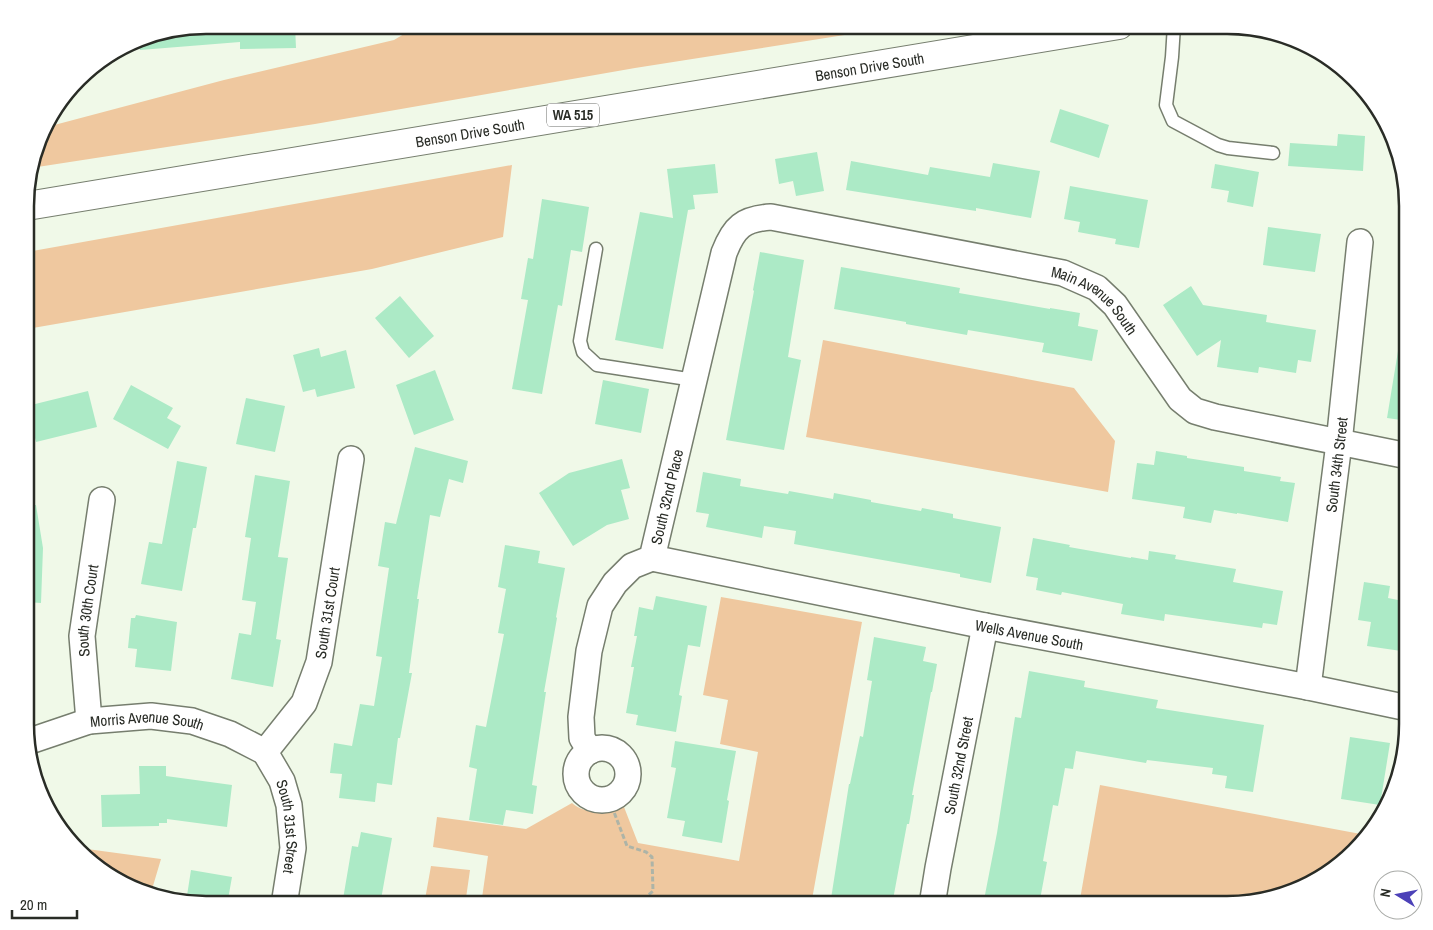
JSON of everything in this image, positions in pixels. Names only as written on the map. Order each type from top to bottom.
[{"type":"main road","name":"Benson Drive South","points":[[34,205],[1065,34]]},
{"type":"street","name":"Main Avenue South","points":[[741,226],[757,218],[771,217],[1063,273],[1097,288],[1116,305],[1180,399],[1195,411],[1215,417],[1399,454]]},
{"type":"street","name":"South 32nd Place","points":[[590,751],[582,738],[580,717],[589,651],[600,606],[616,583],[632,566],[652,558],[724,253],[730,236],[741,226]]},
{"type":"street","name":"South 34th Street","points":[[1308,687],[1339,443],[1360,242]]},
{"type":"street","name":"South 31st Court","points":[[265,752],[304,703],[318,662],[351,459]]},
{"type":"street","name":"South 30th Court","points":[[89,721],[82,636],[102,500]]},
{"type":"street","name":"Wells Avenue South","points":[[652,558],[985,626],[1399,706]]},
{"type":"street","name":"South 32nd Street","points":[[933,896],[985,626]]},
{"type":"street","name":"Morris Avenue South","points":[[35,739],[89,721],[152,716],[192,721],[230,734],[265,752]]},
{"type":"street","points":[[598,748],[607,748],[615,751],[622,757],[628,773],[623,789],[609,799],[600,800],[585,794],[576,780],[578,763],[583,756],[598,748]]},
{"type":"street","name":"South 31st Street","points":[[265,752],[282,781],[289,805],[293,848],[285,896]]},
{"type":"lane","points":[[1173,34],[1166,105],[1173,121],[1218,145],[1228,148],[1273,153]]},
{"type":"lane","points":[[596,249],[580,341],[583,352],[596,365],[694,380]]},
{"type":"path","points":[[609,799],[628,846],[646,852],[652,857],[653,891],[647,896]]},
{"type":"shaded area","points":[[404,34],[851,34],[635,68],[315,124],[39,167],[47,140],[55,125],[224,80],[394,40]]},
{"type":"shaded area","points":[[512,165],[503,237],[372,269],[34,328],[34,251]]},
{"type":"shaded area","points":[[823,340],[1074,388],[1115,441],[1108,492],[806,437]]},
{"type":"shaded area","points":[[721,597],[862,622],[813,896],[482,896],[488,856],[433,847],[437,817],[526,829],[572,803],[584,810],[591,811],[604,811],[624,807],[638,843],[739,861],[758,752],[720,744],[728,700],[703,695]]},
{"type":"shaded area","points":[[1100,785],[1360,834],[1332,861],[1313,873],[1293,883],[1260,893],[1238,896],[1081,896]]},
{"type":"shaded area","points":[[87,849],[161,859],[153,887],[110,867]]},
{"type":"shaded area","points":[[431,866],[470,870],[466,896],[426,896]]},
{"type":"building","points":[[295,34],[296,48],[240,49],[240,42],[140,50],[140,48],[151,43],[184,35]]},
{"type":"building","points":[[1060,109],[1109,125],[1099,158],[1050,142]]},
{"type":"building","points":[[1338,134],[1365,136],[1363,171],[1288,166],[1290,143],[1337,146]]},
{"type":"building","points":[[817,152],[824,191],[796,196],[793,181],[779,184],[775,159]]},
{"type":"building","points":[[851,161],[928,175],[930,167],[990,177],[993,163],[1040,171],[1031,218],[976,208],[976,211],[846,190]]},
{"type":"building","points":[[715,164],[718,193],[693,195],[695,209],[688,210],[663,349],[615,340],[640,212],[673,218],[667,169]]},
{"type":"building","points":[[1215,164],[1259,172],[1253,207],[1227,202],[1229,191],[1211,188]]},
{"type":"building","points":[[1070,186],[1148,200],[1139,248],[1115,244],[1116,239],[1078,232],[1080,222],[1064,219]]},
{"type":"building","points":[[542,199],[589,207],[582,252],[571,250],[562,306],[558,305],[542,394],[512,389],[528,300],[521,299],[528,258],[533,259]]},
{"type":"building","points":[[1268,227],[1321,234],[1315,272],[1263,265]]},
{"type":"building","points":[[760,252],[804,260],[788,357],[801,360],[784,450],[726,440]]},
{"type":"building","points":[[841,267],[960,288],[959,293],[1080,313],[1078,326],[1098,330],[1092,361],[1042,352],[1044,343],[968,330],[967,335],[834,309]]},
{"type":"building","points":[[1191,286],[1203,305],[1267,315],[1266,322],[1316,330],[1311,362],[1298,360],[1296,373],[1259,367],[1258,373],[1217,367],[1221,340],[1197,356],[1163,305]]},
{"type":"building","points":[[400,296],[434,336],[409,358],[375,318]]},
{"type":"building","points":[[319,348],[321,357],[346,350],[355,388],[317,397],[315,389],[303,392],[293,355]]},
{"type":"building","points":[[1398,351],[1399,351],[1399,420],[1387,418]]},
{"type":"building","points":[[435,370],[454,420],[414,435],[396,385]]},
{"type":"building","points":[[603,380],[649,389],[641,433],[595,424]]},
{"type":"building","points":[[131,385],[173,408],[167,418],[181,426],[168,449],[113,419]]},
{"type":"building","points":[[88,391],[97,427],[36,442],[34,434],[34,404]]},
{"type":"building","points":[[246,398],[285,406],[275,452],[236,444]]},
{"type":"building","points":[[415,447],[468,461],[463,483],[449,479],[440,517],[430,515],[417,599],[419,599],[409,673],[412,673],[400,738],[398,738],[392,785],[377,783],[375,802],[339,798],[342,774],[330,773],[334,743],[352,746],[360,704],[374,706],[382,657],[376,656],[389,568],[378,566],[385,522],[396,524]]},
{"type":"building","points":[[1156,451],[1244,467],[1244,471],[1281,477],[1280,481],[1295,483],[1288,522],[1214,510],[1211,523],[1183,518],[1185,507],[1132,499],[1137,463],[1154,465]]},
{"type":"building","points":[[622,459],[630,488],[621,490],[629,519],[607,525],[573,546],[539,493],[569,473]]},
{"type":"building","points":[[177,461],[207,467],[196,528],[193,528],[182,591],[141,584],[149,542],[162,544]]},
{"type":"building","points":[[703,472],[741,479],[740,486],[788,494],[789,491],[833,499],[834,493],[921,511],[922,508],[953,514],[953,518],[1001,527],[991,583],[960,577],[960,574],[794,544],[796,531],[764,526],[762,538],[706,527],[709,514],[696,512]]},
{"type":"building","points":[[255,475],[290,481],[278,557],[288,558],[276,639],[281,640],[273,687],[231,679],[239,633],[251,635],[256,602],[242,600],[251,538],[245,537]]},
{"type":"building","points":[[34,505],[36,505],[43,548],[41,603],[34,602]]},
{"type":"building","points":[[1033,538],[1070,545],[1069,547],[1131,558],[1148,560],[1149,551],[1176,555],[1175,559],[1236,569],[1233,582],[1283,591],[1277,625],[1263,623],[1262,628],[1165,614],[1164,621],[1121,614],[1123,604],[1062,592],[1061,595],[1036,590],[1038,578],[1026,576]]},
{"type":"building","points":[[505,545],[540,551],[538,563],[565,568],[544,692],[546,692],[532,785],[537,786],[533,814],[506,810],[503,825],[469,820],[477,769],[469,767],[476,725],[486,727],[504,634],[498,633],[506,589],[498,587]]},
{"type":"building","points":[[1364,582],[1390,586],[1388,598],[1399,600],[1399,651],[1367,646],[1371,622],[1358,620]]},
{"type":"building","points":[[656,596],[707,606],[700,647],[688,645],[679,695],[682,696],[676,732],[636,725],[638,715],[626,713],[634,667],[631,667],[637,636],[634,636],[639,607],[653,610]]},
{"type":"building","points":[[136,615],[177,622],[171,671],[135,667],[137,649],[128,648],[131,618],[135,618]]},
{"type":"building","points":[[874,637],[926,647],[923,661],[937,664],[912,795],[914,795],[909,824],[907,824],[894,896],[831,896],[849,784],[860,736],[863,737],[872,681],[867,680]]},
{"type":"building","points":[[1029,671],[1085,681],[1084,687],[1158,700],[1156,708],[1264,725],[1253,792],[1225,788],[1227,776],[1212,774],[1213,768],[1147,760],[1146,763],[1076,751],[1073,769],[1065,768],[1058,806],[1053,805],[1043,861],[1047,862],[1041,896],[985,896],[997,833],[1015,717],[1021,718]]},
{"type":"building","points":[[1350,737],[1390,743],[1381,800],[1378,805],[1341,799]]},
{"type":"building","points":[[675,741],[736,751],[727,800],[729,801],[722,843],[682,836],[685,821],[667,818],[676,768],[671,767]]},
{"type":"building","points":[[139,766],[166,766],[166,776],[232,785],[227,827],[167,819],[167,823],[159,823],[159,826],[102,827],[101,795],[140,794]]},
{"type":"building","points":[[361,832],[392,838],[382,896],[344,896],[352,846],[358,847]]},
{"type":"building","points":[[191,870],[232,877],[229,896],[187,895]]}]
